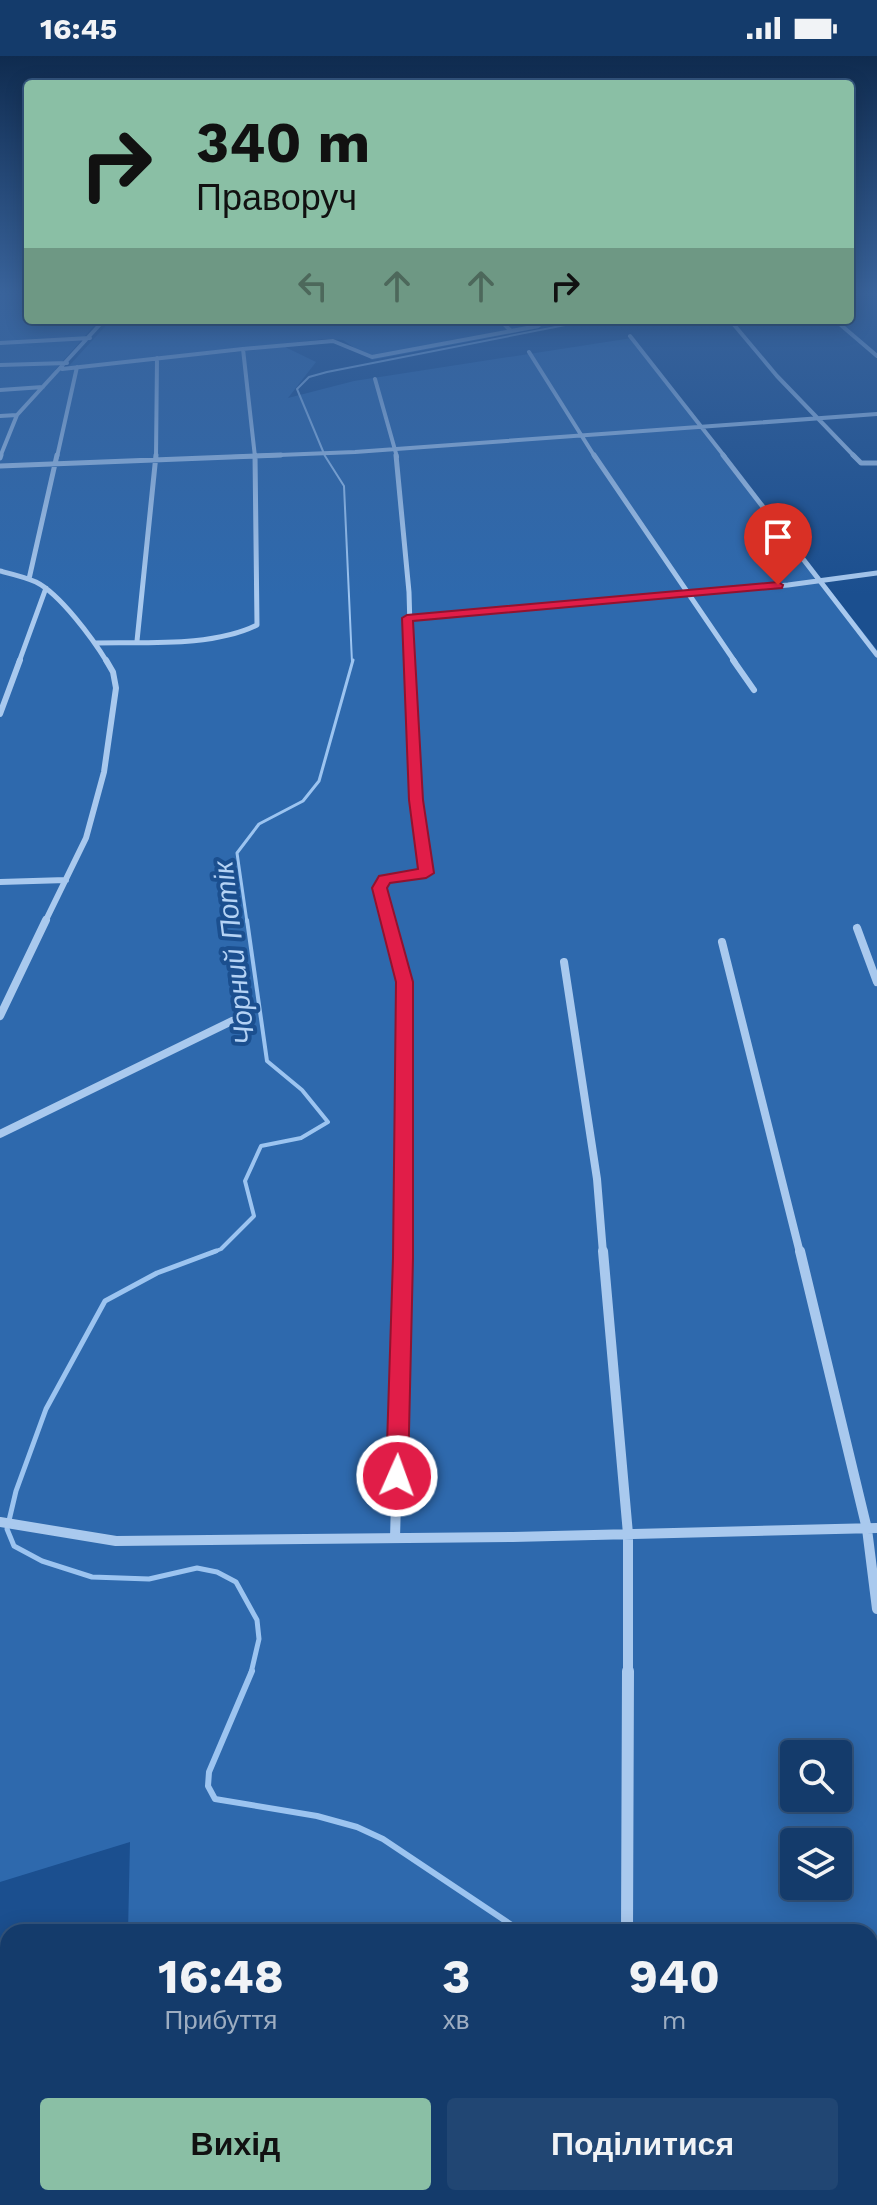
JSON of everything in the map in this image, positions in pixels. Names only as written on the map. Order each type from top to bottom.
[{"type":"street","points":[[0,458],[17,415],[35,395]]},
{"type":"street","points":[[29,579],[71,395]]},
{"type":"street","points":[[137,641],[156,460],[157,395]]},
{"type":"street","points":[[96,643],[188,641],[247,630],[257,625],[255,456],[248,395]]},
{"type":"street","points":[[380,395],[396,450],[409,592],[407,618],[416,800],[426,873],[385,879],[380,888],[404,982],[403,1258],[395,1538]]},
{"type":"street","points":[[556,395],[754,690]]},
{"type":"street","points":[[677,395],[877,655]]},
{"type":"street","points":[[796,395],[861,463],[877,463]]},
{"type":"street","points":[[0,466],[396,450],[877,414]]},
{"type":"street","points":[[0,416],[17,415]]},
{"type":"street","points":[[0,571],[29,579],[46,588],[96,643],[113,672],[116,688],[104,772],[83,847],[0,1016]]},
{"type":"street","points":[[407,618],[788,585],[820,578],[877,573]]},
{"type":"street","points":[[0,714],[46,588]]},
{"type":"street","points":[[0,882],[66,880]]},
{"type":"street","points":[[857,928],[877,982]]},
{"type":"street","points":[[722,942],[872,1528],[877,1609]]},
{"type":"street","points":[[564,962],[597,1179],[628,1534],[627,1924]]},
{"type":"street","points":[[0,1134],[232,1021]]},
{"type":"street","points":[[0,1522],[116,1541],[872,1528]]},
{"type":"shaded area","points":[[0,395],[290,395],[288,398],[299,395],[677,395],[877,650],[877,1924],[128,1924],[130,1842],[0,1882]]},
{"type":"waterway","name":"Чорний Потік","points":[[300,395],[325,456],[344,486],[352,662]]},
{"type":"waterway","name":"Чорний Потік","points":[[247,922],[237,853],[259,824],[303,801],[319,781],[353,660]]},
{"type":"waterway","name":"Чорний Потік","points":[[216,1251],[254,1216],[245,1181],[261,1146],[301,1138],[328,1122],[302,1090],[267,1061],[247,920]]},
{"type":"waterway","name":"Чорний Потік","points":[[211,1253],[216,1251]]},
{"type":"waterway","name":"Чорний Потік","points":[[216,1251],[157,1273],[105,1301],[46,1409],[16,1491],[7,1529],[14,1546],[42,1561],[92,1577],[149,1579],[197,1568],[217,1572],[236,1582],[257,1620],[259,1639],[251,1673]]},
{"type":"waterway","name":"Чорний Потік","points":[[252,1671],[209,1772],[208,1786],[215,1799],[317,1816],[357,1827],[383,1839],[510,1924]]},
{"type":"route","points":[[397,1476],[403,1258],[404,982],[380,883],[392,877],[426,873],[416,800],[407,618],[778,585]]}]
